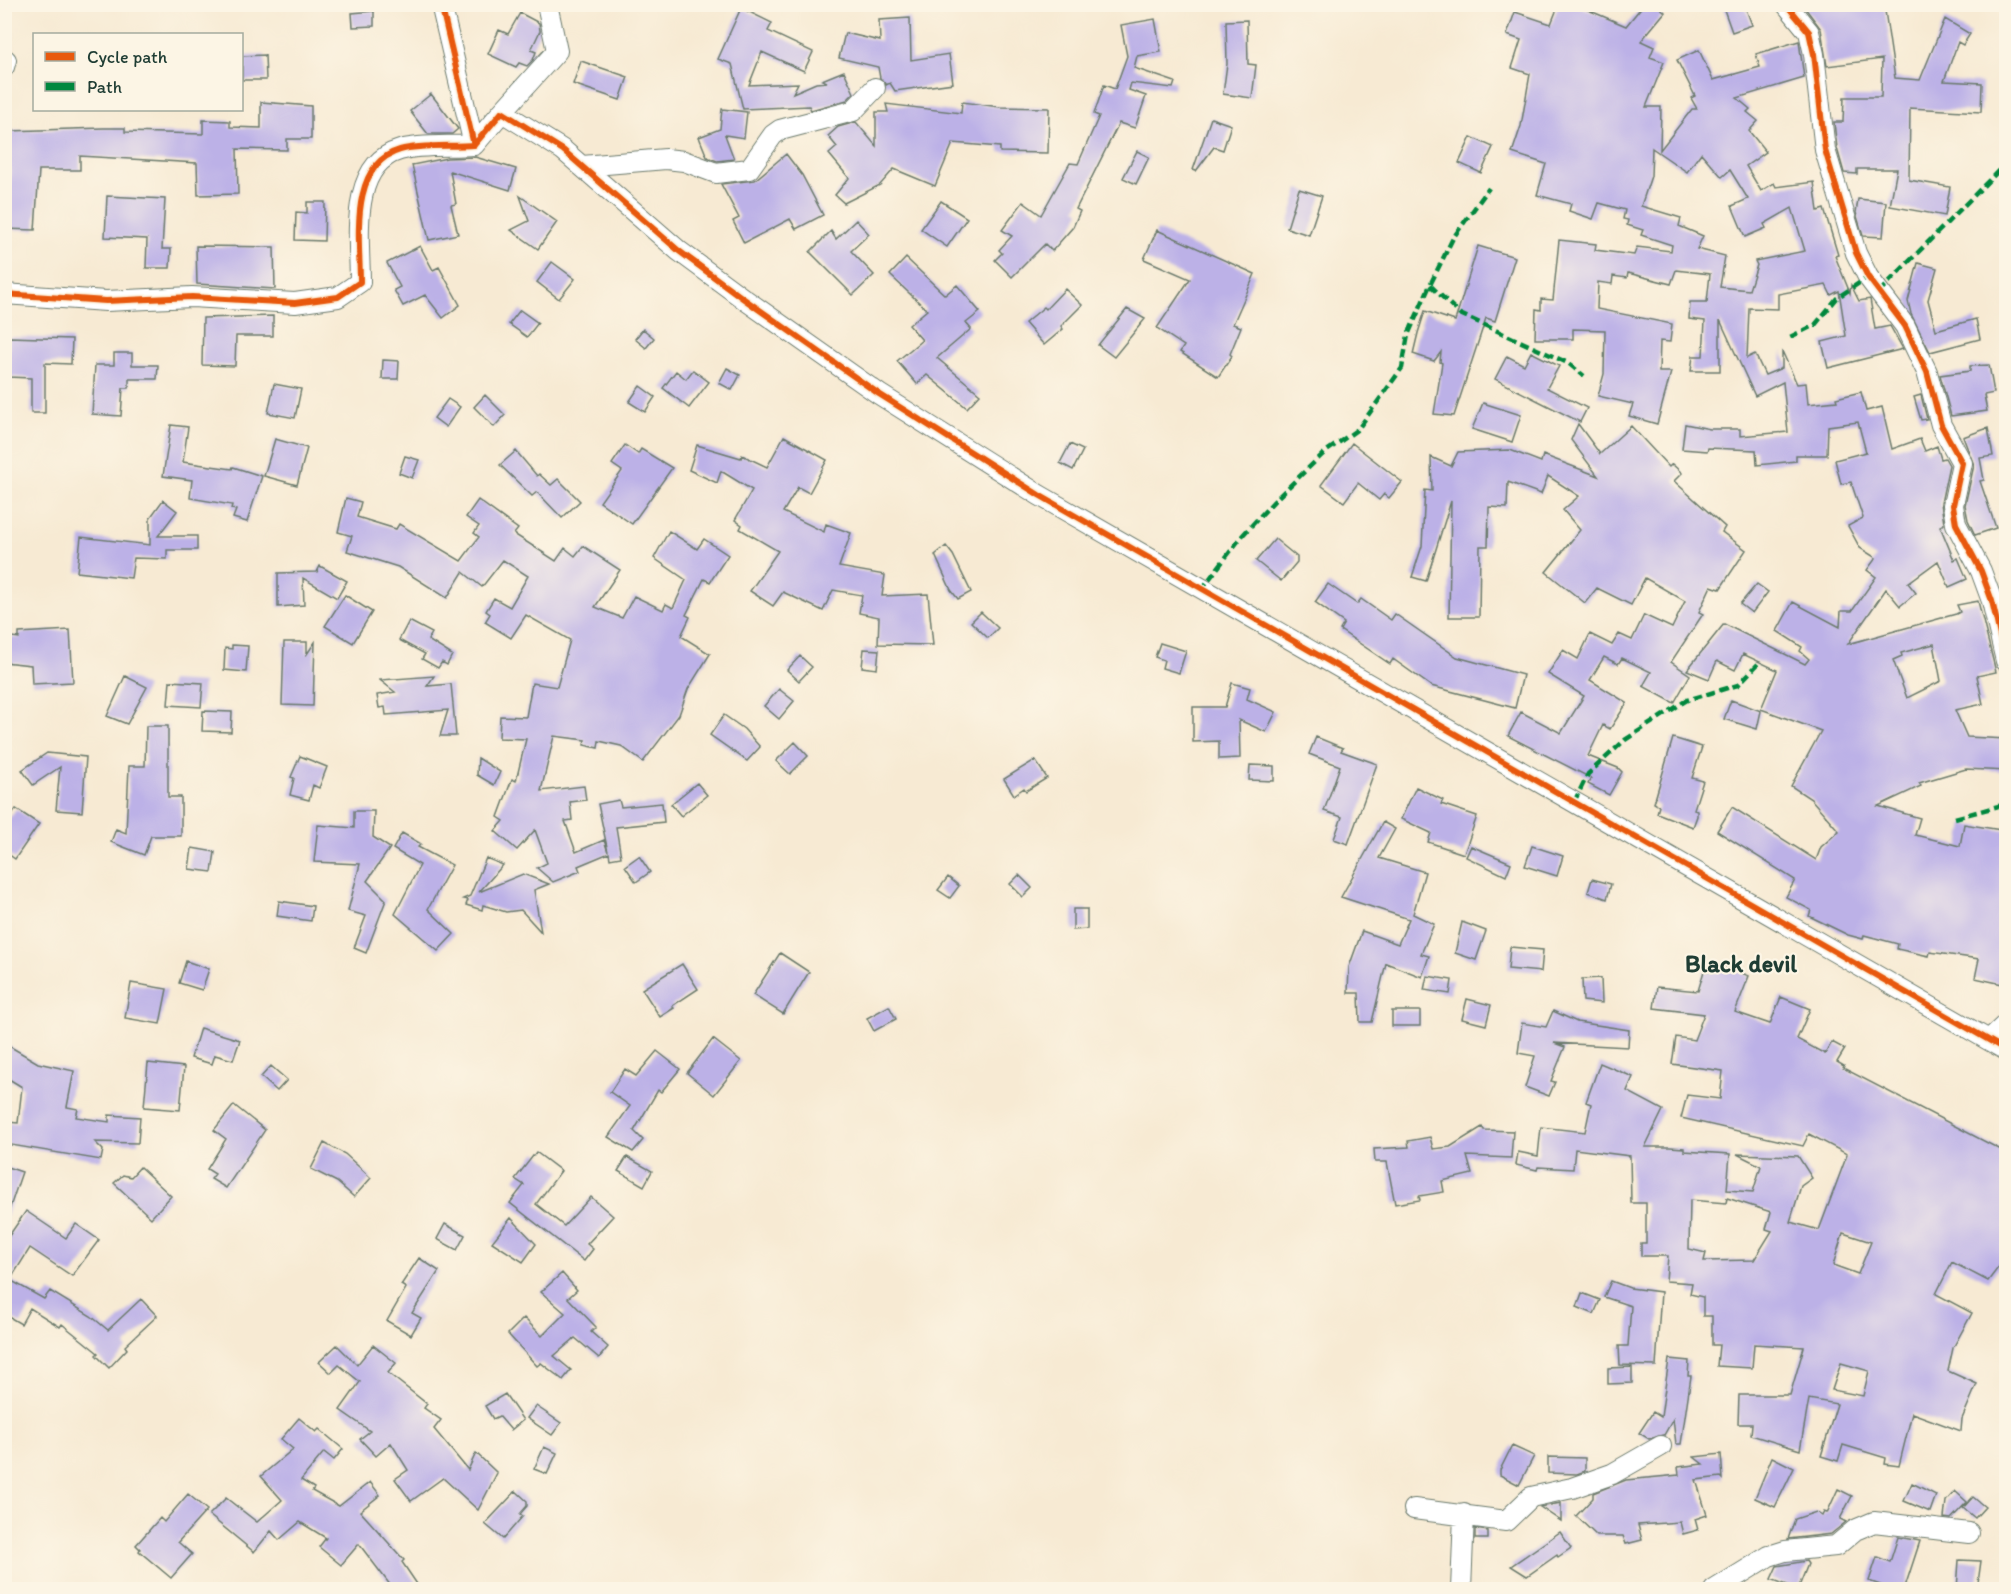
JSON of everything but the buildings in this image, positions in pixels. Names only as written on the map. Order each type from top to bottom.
[{"type":"street","points":[[441,4],[474,146]]},
{"type":"street","points":[[4,294],[106,302],[192,297],[295,303],[338,297],[360,282],[364,187],[376,164],[381,158],[400,150],[474,146],[557,51],[547,4]]},
{"type":"street","points":[[1786,4],[1809,32],[1814,54],[1825,150],[1856,253],[1868,277],[1905,326],[1927,372],[1941,425],[1962,463],[1953,505],[1956,524],[1989,591],[2007,661]]},
{"type":"street","points":[[582,166],[666,159],[684,161],[716,173],[749,170],[773,135],[780,130],[854,111],[875,88]]},
{"type":"street","points":[[502,112],[563,150],[679,251],[753,306],[879,394],[1039,495],[2007,1050]]},
{"type":"street","points":[[1989,1040],[2007,1024]]},
{"type":"street","points":[[1414,1509],[1506,1521],[1531,1497],[1572,1488],[1612,1474],[1661,1446]]},
{"type":"street","points":[[1461,1590],[1464,1514]]},
{"type":"street","points":[[1714,1590],[1769,1556],[1785,1551],[1836,1546],[1855,1530],[1874,1522],[1969,1533]]},
{"type":"marked path","points":[[1879,292],[2006,163]]},
{"type":"marked path","points":[[1201,590],[1242,536],[1274,501],[1324,453],[1358,429],[1402,368],[1408,335],[1430,285],[1453,238],[1489,188]]},
{"type":"marked path","points":[[1790,337],[1815,325],[1837,298],[1868,277]]},
{"type":"marked path","points":[[1430,285],[1460,314],[1568,363],[1584,376]]},
{"type":"marked path","points":[[1574,802],[1588,774],[1625,740],[1687,700],[1738,685],[1758,664]]},
{"type":"marked path","points":[[1955,818],[2006,804]]},
{"type":"cycle path","points":[[441,4],[474,145],[502,112],[563,150],[679,251],[744,299],[879,394],[1039,495],[2006,1050]]},
{"type":"cycle path","points":[[1786,4],[1809,32],[1814,54],[1825,150],[1856,253],[1868,277],[1905,326],[1927,372],[1941,425],[1962,463],[1953,505],[1956,524],[1981,571],[1992,601],[2006,661]]},
{"type":"cycle path","points":[[4,294],[106,301],[192,297],[295,303],[338,297],[360,282],[360,206],[364,188],[372,171],[383,158],[409,148],[474,145]]},
{"type":"district","name":"Black devil","points":[[1741,964]]}]
